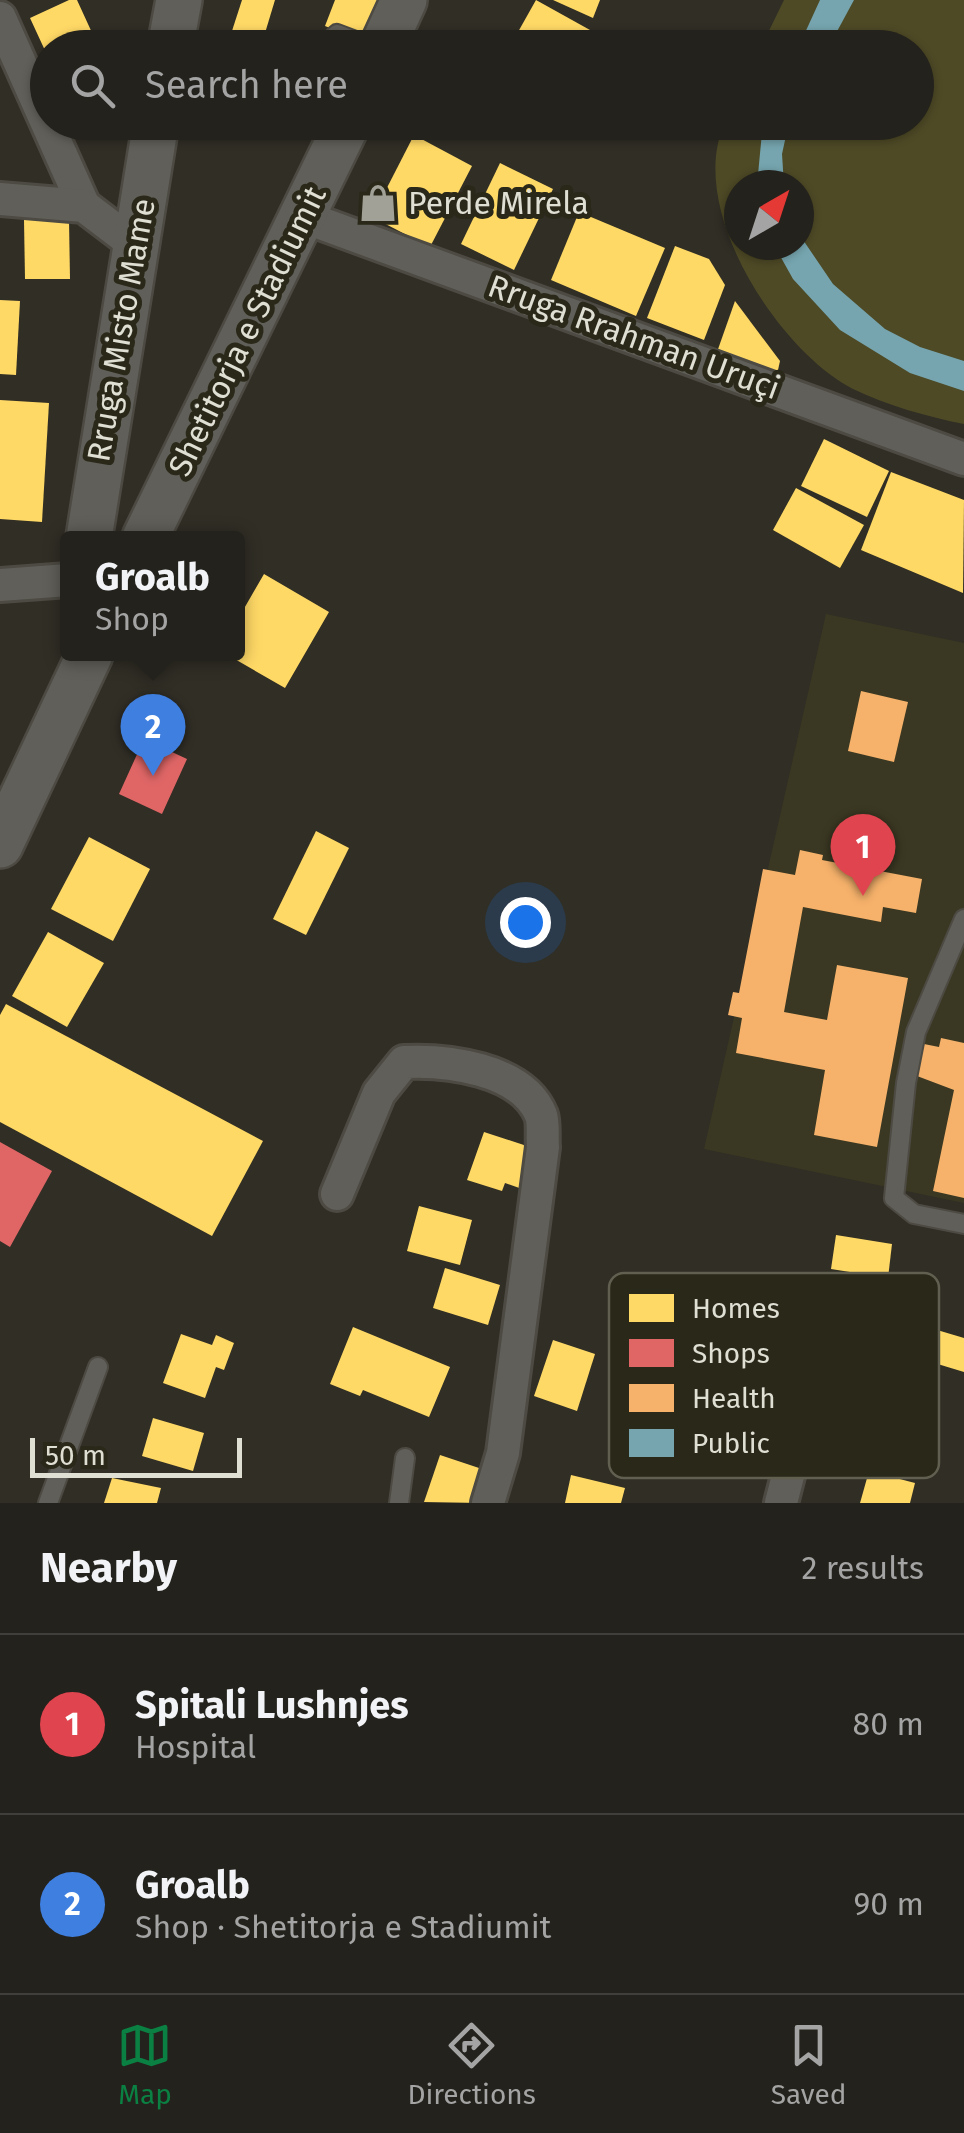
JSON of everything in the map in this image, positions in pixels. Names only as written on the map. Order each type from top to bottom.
[{"type":"main road","points":[[173,30],[179,0]]},
{"type":"main road","points":[[390,30],[404,0]]},
{"type":"main road","name":"Rruga Misto Mame","points":[[90,531],[153,140]]},
{"type":"main road","name":"Shetitorja e Stadiumit","points":[[149,531],[340,140]]},
{"type":"main road","points":[[4,826],[86,661]]},
{"type":"street","points":[[0,18],[30,85]]},
{"type":"street","points":[[55,140],[84,206],[134,244]]},
{"type":"street","points":[[0,199],[84,206]]},
{"type":"street","name":"Rruga Rrahman Uruçi","points":[[304,217],[964,459]]},
{"type":"street","points":[[0,585],[60,581]]},
{"type":"street","points":[[336,1194],[379,1093],[404,1062],[445,1060],[486,1071],[517,1089],[540,1114],[543,1147],[503,1452],[488,1503]]},
{"type":"street","points":[[781,1503],[787,1478]]},
{"type":"lane","points":[[964,919],[916,1032],[906,1083],[894,1198],[914,1214],[964,1224]]},
{"type":"lane","points":[[48,1503],[98,1366]]},
{"type":"lane","points":[[398,1503],[405,1458]]},
{"type":"shaded area","points":[[784,0],[964,0],[964,424],[879,400],[824,370],[769,310],[746,273],[740,260],[814,260],[814,170],[724,170],[724,218],[716,157],[720,140],[934,140],[934,30],[769,30]]},
{"type":"shaded area","points":[[826,614],[964,643],[964,1203],[704,1149]]},
{"type":"building: Homes","points":[[77,0],[91,30],[36,30],[30,18]]},
{"type":"building: Homes","points":[[242,0],[275,0],[266,30],[232,30]]},
{"type":"building: Homes","points":[[335,0],[386,0],[374,30],[335,30],[325,26]]},
{"type":"building: Homes","points":[[536,0],[590,30],[519,30]]},
{"type":"building: Homes","points":[[553,0],[600,0],[593,18]]},
{"type":"building: Homes","points":[[411,140],[423,140],[472,166],[430,247],[372,217]]},
{"type":"building: Homes","points":[[500,163],[553,189],[514,270],[461,244]]},
{"type":"building: Homes","points":[[579,212],[665,248],[636,316],[551,280]]},
{"type":"building: Homes","points":[[24,220],[69,220],[70,279],[25,279]]},
{"type":"building: Homes","points":[[675,246],[709,259],[725,285],[704,340],[647,318]]},
{"type":"building: Homes","points":[[0,300],[20,301],[16,375],[0,374]]},
{"type":"building: Homes","points":[[735,301],[780,361],[776,379],[717,352]]},
{"type":"building: Homes","points":[[0,400],[49,403],[42,522],[0,519]]},
{"type":"building: Homes","points":[[824,439],[889,471],[867,517],[801,486]]},
{"type":"building: Homes","points":[[891,472],[964,500],[963,593],[861,550]]},
{"type":"building: Homes","points":[[796,488],[864,525],[840,568],[773,530]]},
{"type":"building: Homes","points":[[264,574],[329,612],[285,688],[238,661],[245,661],[245,607]]},
{"type":"building: Homes","points":[[316,831],[349,848],[306,935],[273,919]]},
{"type":"building: Homes","points":[[89,837],[150,869],[113,941],[51,909]]},
{"type":"building: Homes","points":[[48,932],[104,963],[67,1027],[12,996]]},
{"type":"building: Homes","points":[[6,1004],[263,1141],[212,1236],[0,1122],[0,1015]]},
{"type":"building: Homes","points":[[484,1132],[539,1150],[525,1190],[505,1183],[502,1191],[467,1180]]},
{"type":"building: Homes","points":[[419,1206],[472,1220],[460,1265],[407,1251]]},
{"type":"building: Homes","points":[[836,1235],[892,1244],[889,1273],[831,1269]]},
{"type":"building: Homes","points":[[445,1268],[500,1285],[488,1325],[433,1308]]},
{"type":"building: Homes","points":[[353,1327],[450,1367],[429,1417],[363,1390],[360,1396],[330,1384]]},
{"type":"building: Homes","points":[[939,1331],[964,1338],[964,1372],[939,1364]]},
{"type":"building: Homes","points":[[181,1334],[212,1345],[216,1335],[234,1343],[224,1370],[216,1367],[205,1398],[163,1383]]},
{"type":"building: Homes","points":[[553,1340],[595,1354],[577,1411],[534,1396]]},
{"type":"building: Homes","points":[[153,1418],[204,1433],[193,1471],[142,1456]]},
{"type":"building: Homes","points":[[440,1455],[491,1472],[481,1503],[424,1502]]},
{"type":"building: Homes","points":[[571,1475],[625,1488],[621,1503],[565,1503]]},
{"type":"building: Homes","points":[[112,1478],[161,1488],[157,1503],[104,1503]]},
{"type":"building: Homes","points":[[867,1478],[915,1483],[910,1503],[860,1503]]},
{"type":"building: Shops","points":[[144,739],[187,759],[162,814],[119,794]]},
{"type":"building: Shops","points":[[0,1142],[52,1171],[10,1247],[0,1241]]},
{"type":"building: Health","points":[[861,691],[908,702],[894,762],[848,751]]},
{"type":"building: Health","points":[[800,850],[823,855],[822,860],[922,879],[916,913],[883,907],[881,922],[803,907],[784,1012],[827,1020],[837,965],[908,978],[877,1147],[814,1135],[825,1070],[736,1053],[742,1018],[728,1015],[733,992],[739,993],[763,869],[795,875]]},
{"type":"building: Health","points":[[941,1038],[964,1043],[964,1198],[933,1191],[954,1090],[917,1076],[924,1044],[939,1047]]},
{"type":"building: Public","points":[[820,0],[854,0],[838,30],[806,30]]},
{"type":"building: Public","points":[[761,140],[785,140],[783,170],[758,170]]},
{"type":"building: Public","points":[[814,256],[833,284],[885,329],[920,347],[964,361],[964,391],[910,373],[840,330],[793,279],[782,260],[814,260]]},
{"type":"place","name":"Perde Mirela","points":[[378,203]]},
{"type":"place","name":"Groalb","points":[[153,776]]},
{"type":"place","name":"Spitali Lushnjes","points":[[863,896]]}]
